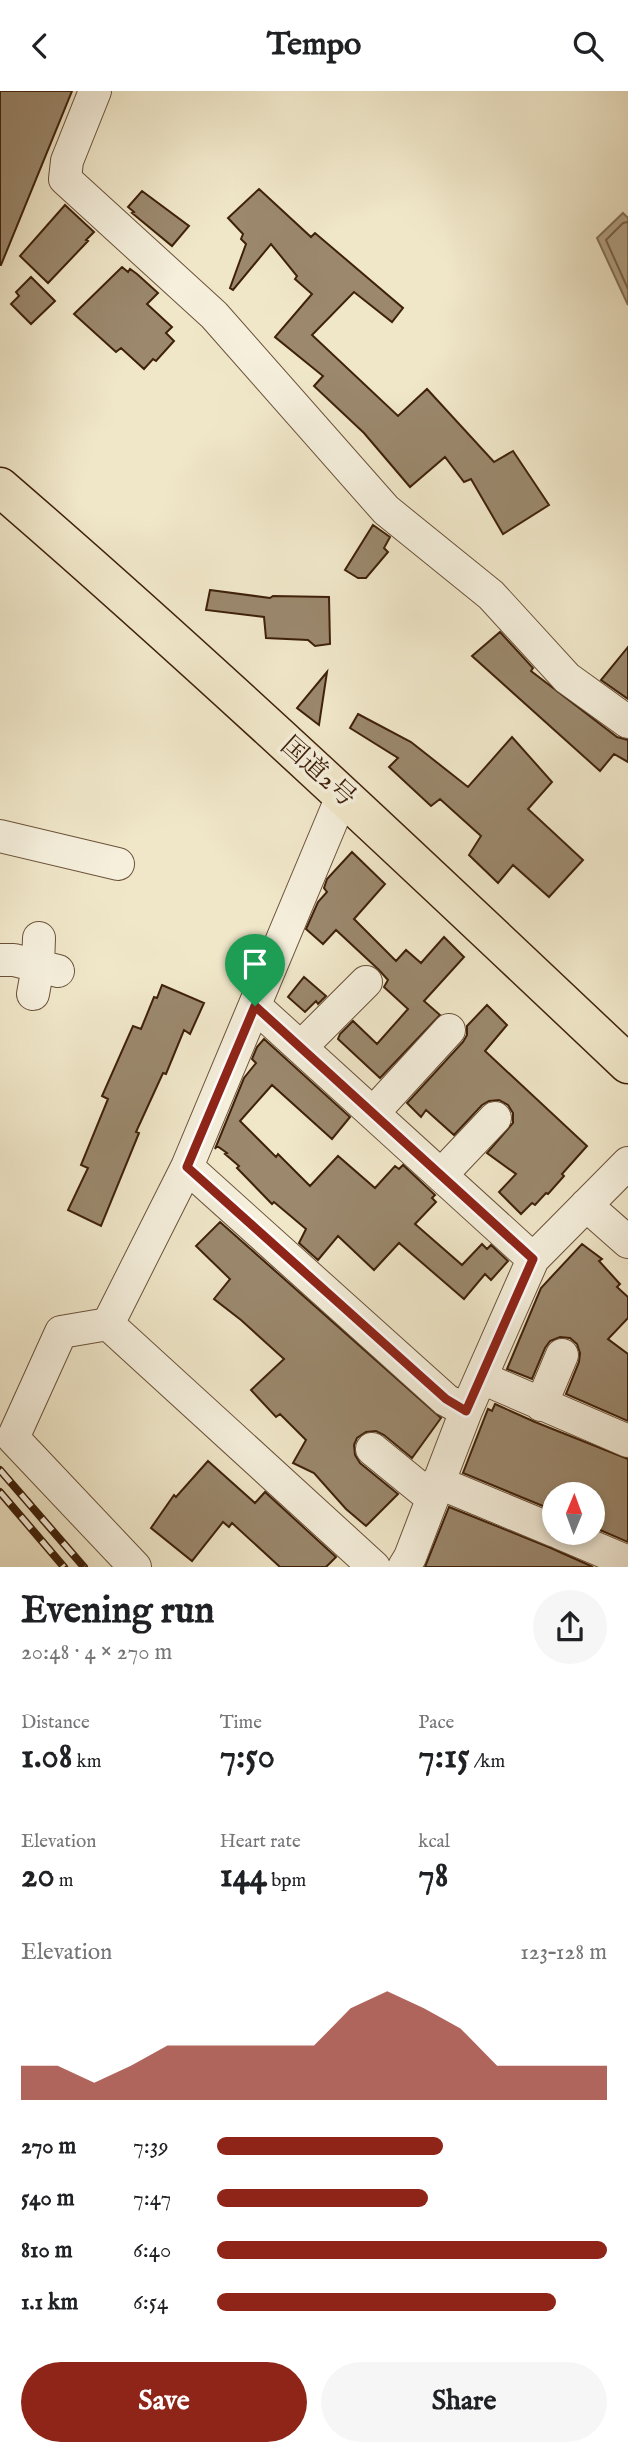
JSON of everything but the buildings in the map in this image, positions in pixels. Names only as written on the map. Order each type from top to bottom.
[{"type":"highway","name":"国道2号","points":[[0,487],[343,795],[628,1063]]},
{"type":"street","points":[[95,91],[67,162],[65,179],[214,315],[386,510],[491,595],[567,678],[628,722]]},
{"type":"street","points":[[108,1324],[187,1167],[343,795]]},
{"type":"street","points":[[0,836],[104,853]]},
{"type":"street","points":[[0,960],[14,960],[42,967]]},
{"type":"street","points":[[301,1047],[366,982]]},
{"type":"street","points":[[255,1006],[533,1259]]},
{"type":"street","points":[[373,1113],[449,1030]]},
{"type":"street","points":[[441,1175],[495,1118]]},
{"type":"street","points":[[404,1567],[466,1411],[533,1259],[628,1163]]},
{"type":"street","points":[[187,1167],[446,1399],[466,1411]]},
{"type":"street","points":[[586,1205],[628,1242]]},
{"type":"street","points":[[108,1324],[61,1332],[13,1438],[135,1567]]},
{"type":"street","points":[[108,1324],[374,1567]]},
{"type":"street","points":[[541,1405],[562,1355]]},
{"type":"street","points":[[482,1378],[628,1441]]},
{"type":"street","points":[[372,1449],[434,1490],[542,1527]]},
{"type":"street","points":[[588,1545],[628,1562]]},
{"type":"water","points":[[623,213],[628,218],[628,305],[597,238]]},
{"type":"railway","points":[[0,1470],[84,1567]]},
{"type":"railway","points":[[0,1492],[64,1567]]},
{"type":"route","points":[[255,1006],[533,1259],[466,1411],[446,1399],[187,1167],[255,1006]]}]
